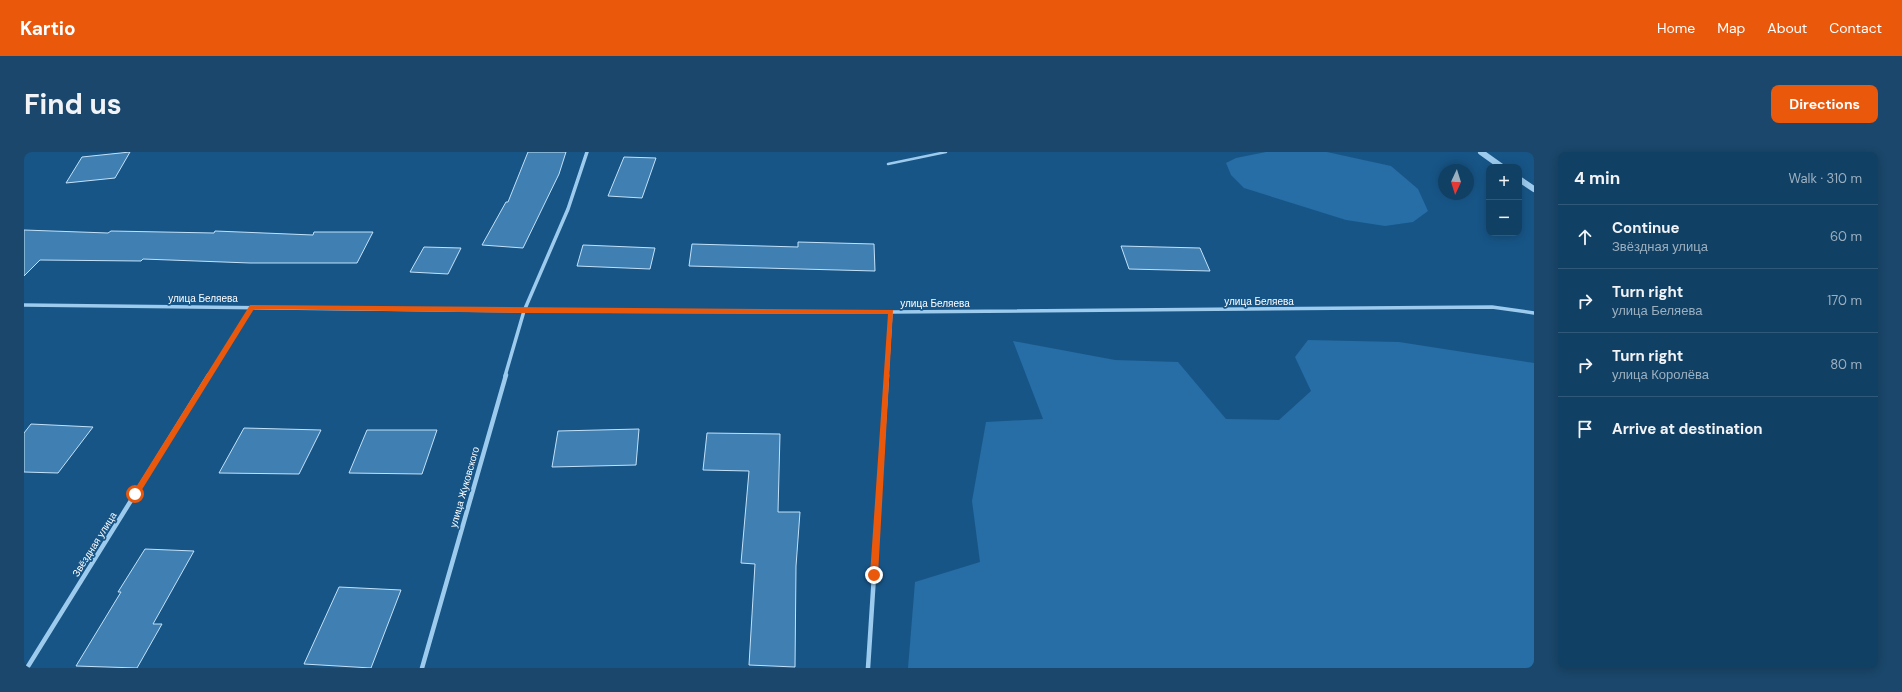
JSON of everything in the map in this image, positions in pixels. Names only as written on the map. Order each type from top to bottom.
[{"type":"street","name":"улица Жуковского","points":[[422,668],[524,311],[568,209],[586,152]]},
{"type":"street","points":[[1480,152],[1498,164]]},
{"type":"street","points":[[1522,181],[1534,189]]},
{"type":"street","name":"улица Беляева","points":[[24,305],[524,311],[891,312],[1492,307],[1534,313]]},
{"type":"street","name":"Звёздная улица","points":[[27,668],[252,307]]},
{"type":"street","points":[[868,668],[891,312]]},
{"type":"lane","points":[[888,164],[946,152]]},
{"type":"shaded area","points":[[1266,152],[1327,152],[1391,166],[1418,189],[1428,211],[1413,222],[1385,226],[1346,220],[1244,188],[1231,175],[1226,163],[1236,158]]},
{"type":"shaded area","points":[[1308,340],[1399,342],[1534,363],[1534,668],[908,668],[915,582],[980,562],[972,501],[986,422],[1043,419],[1013,341],[1115,360],[1178,362],[1226,419],[1279,420],[1311,391],[1295,357]]},
{"type":"building","points":[[130,152],[115,178],[66,183],[82,157]]},
{"type":"building","points":[[528,152],[566,152],[559,174],[523,248],[482,245],[506,202],[508,202]]},
{"type":"building","points":[[624,157],[656,158],[642,198],[608,196]]},
{"type":"building","points":[[24,230],[108,233],[111,231],[214,233],[215,231],[313,235],[314,232],[373,232],[357,263],[250,263],[143,259],[141,261],[40,260],[24,276]]},
{"type":"building","points":[[798,242],[874,244],[875,271],[689,266],[692,244],[798,247]]},
{"type":"building","points":[[583,245],[655,248],[650,269],[577,266]]},
{"type":"building","points":[[1121,246],[1200,248],[1210,271],[1129,269]]},
{"type":"building","points":[[424,247],[461,248],[448,274],[410,272]]},
{"type":"building","points":[[31,424],[93,427],[58,473],[24,472],[24,433]]},
{"type":"building","points":[[244,428],[321,430],[299,474],[219,473]]},
{"type":"building","points":[[639,429],[636,465],[552,467],[558,431]]},
{"type":"building","points":[[367,430],[437,430],[422,474],[349,473]]},
{"type":"building","points":[[707,433],[780,434],[778,512],[800,512],[796,566],[795,667],[749,665],[755,564],[741,563],[749,471],[703,470]]},
{"type":"building","points":[[145,549],[194,551],[153,624],[162,624],[137,668],[76,666],[121,592],[118,592]]},
{"type":"building","points":[[339,587],[401,590],[371,668],[304,664]]},
{"type":"route","points":[[135,494],[252,307],[524,311],[891,312],[874,575]]}]
